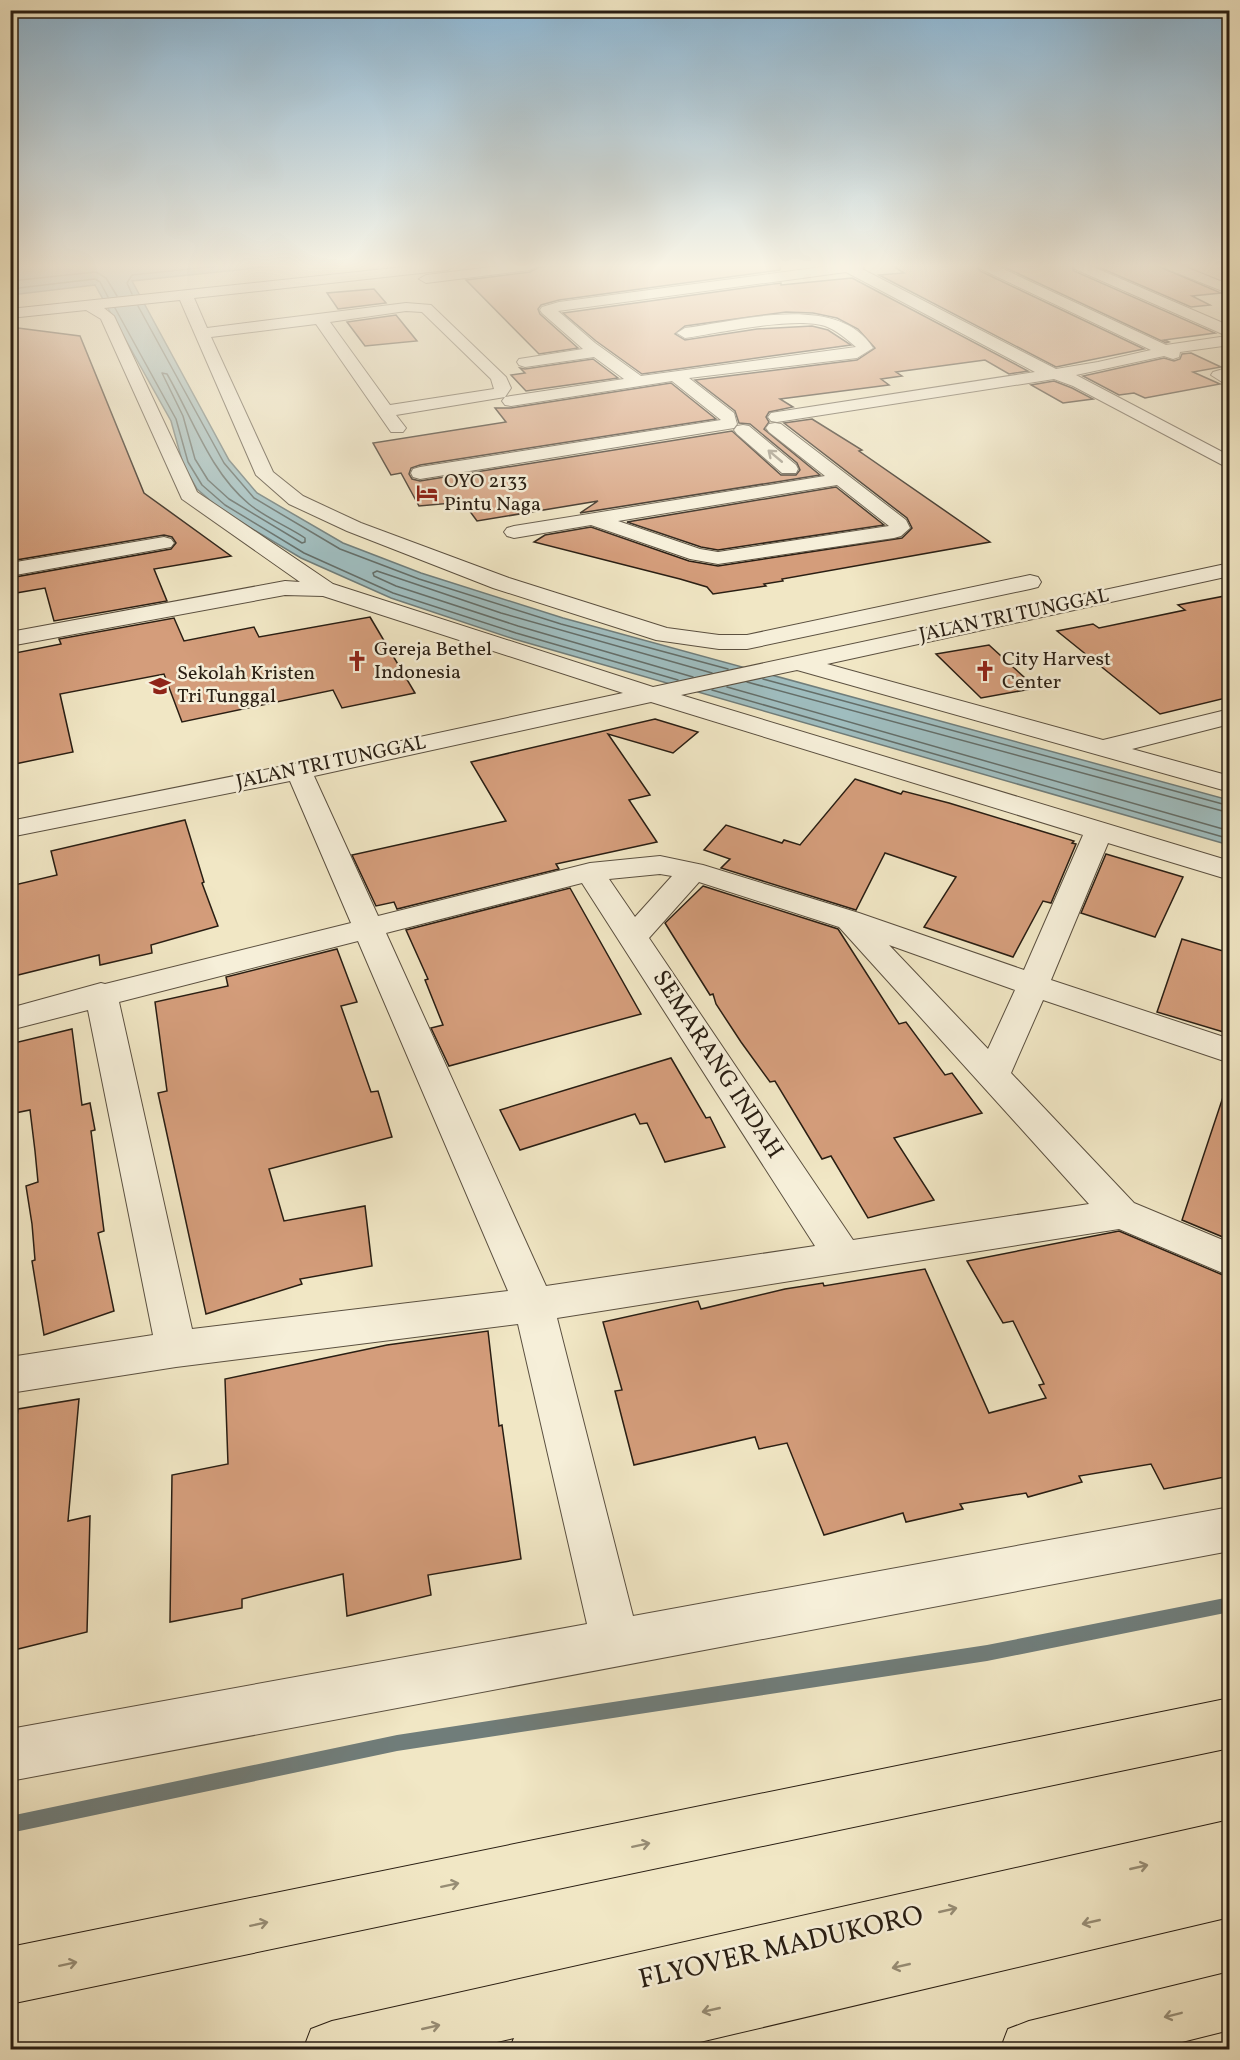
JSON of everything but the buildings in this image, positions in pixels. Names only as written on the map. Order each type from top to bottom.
[{"type":"highway","points":[[10,1976],[1230,1723]]},
{"type":"highway","name":"FLYOVER MADUKORO","points":[[333,2049],[1230,1847]]},
{"type":"highway","name":"FLYOVER MADUKORO","points":[[538,2049],[1230,1890]]},
{"type":"highway","points":[[1029,2049],[1230,2001]]},
{"type":"street","points":[[128,362],[189,495],[325,590]]},
{"type":"street","points":[[215,362],[265,475],[296,500],[354,527],[501,583],[664,635],[688,640],[747,642],[1030,582]]},
{"type":"street","points":[[351,362],[400,432]]},
{"type":"street","points":[[386,411],[499,393],[503,388],[498,377],[482,362]]},
{"type":"street","points":[[611,362],[639,382]]},
{"type":"street","points":[[724,362],[731,367]]},
{"type":"street","points":[[511,401],[775,362]]},
{"type":"street","points":[[1031,362],[1054,374]]},
{"type":"street","points":[[1050,362],[1230,464]]},
{"type":"street","points":[[420,473],[735,421],[764,430],[771,419],[1054,374],[1075,376],[1128,362]]},
{"type":"street","points":[[700,372],[716,385]]},
{"type":"street","points":[[1230,372],[1219,375],[1230,382]]},
{"type":"street","points":[[677,377],[735,421],[807,483]]},
{"type":"street","points":[[592,519],[697,555],[718,558],[894,532],[900,528],[898,524],[839,479],[771,419]]},
{"type":"street","points":[[514,532],[839,479]]},
{"type":"street","points":[[10,570],[164,543]]},
{"type":"street","name":"JALAN TRI TUNGGAL","points":[[10,829],[299,771],[1230,569]]},
{"type":"street","points":[[10,639],[285,588],[325,590],[660,692],[1230,871]]},
{"type":"street","points":[[798,663],[1230,784]]},
{"type":"street","points":[[1102,749],[1230,716]]},
{"type":"street","points":[[299,771],[367,930],[534,1305],[616,1644]]},
{"type":"street","points":[[993,1075],[1100,831]]},
{"type":"street","points":[[10,1019],[100,994],[367,930],[590,872],[660,865],[693,871],[848,920],[1230,1052]]},
{"type":"street","points":[[633,937],[693,871]]},
{"type":"street","name":"SEMARANG INDAH","points":[[590,872],[844,1258]]},
{"type":"street","points":[[848,920],[1121,1214],[1230,1260]]},
{"type":"street","points":[[100,994],[176,1349]]},
{"type":"street","points":[[10,1376],[176,1349],[534,1305],[1121,1214]]},
{"type":"street","points":[[10,1755],[1230,1529]]},
{"type":"water","points":[[138,362],[176,362],[229,460],[257,493],[343,543],[421,573],[563,618],[1229,800],[1229,845],[514,639],[391,598],[301,558],[221,510],[197,489],[183,464],[171,421]]},
{"type":"waterway","points":[[10,1825],[397,1743],[987,1653],[1230,1604]]},
{"type":"place","name":"OYO 2133 Pintu Naga","points":[[427,493]]},
{"type":"place","name":"Gereja Bethel Indonesia","points":[[357,661]]},
{"type":"place","name":"City Harvest Center","points":[[985,671]]},
{"type":"place","name":"Sekolah Kristen Tri Tunggal","points":[[160,686]]}]
